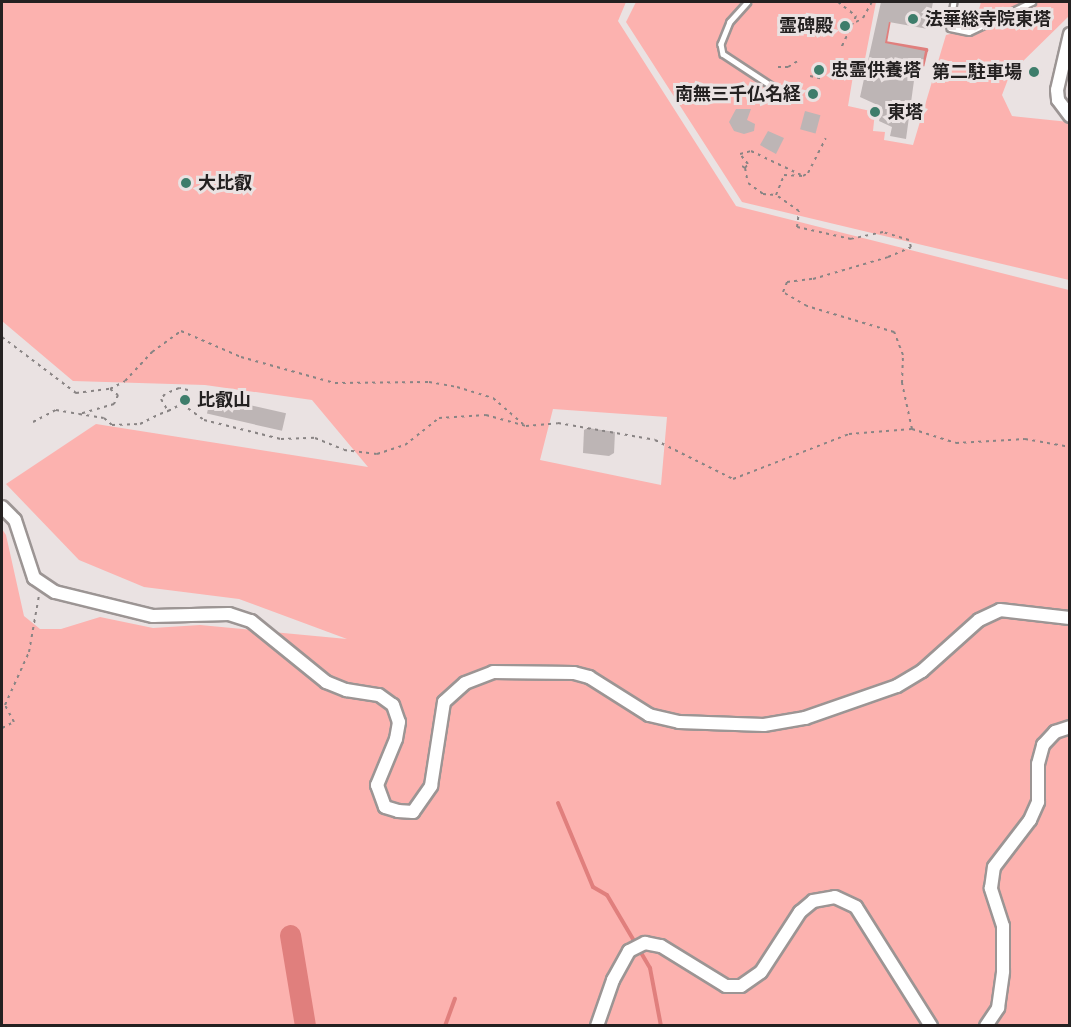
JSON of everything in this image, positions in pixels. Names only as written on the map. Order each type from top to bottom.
[{"type":"street","points":[[1069,115],[1058,100],[1057,90],[1070,34]]},
{"type":"street","points":[[1057,90],[1070,70]]},
{"type":"street","points":[[2,507],[15,520],[34,578],[55,592],[153,616],[229,614],[240,617],[251,621],[326,682],[346,690],[379,695],[393,705],[399,722],[377,785],[378,795],[385,807],[413,812],[431,786],[444,702],[465,683],[494,672],[574,673],[589,677],[649,715],[679,722],[764,725],[805,718],[897,686],[922,671],[979,620],[1000,610],[1070,618]]},
{"type":"street","points":[[986,1026],[998,1008],[1003,971],[1003,926],[991,888],[994,867],[1030,820],[1038,802],[1038,764],[1043,745],[1055,732],[1070,727]]},
{"type":"street","points":[[597,1026],[613,980],[630,951],[645,943],[661,946],[726,986],[741,986],[761,972],[800,912],[813,901],[835,897],[856,907],[931,1026]]},
{"type":"lane","points":[[748,2],[730,22],[721,44],[723,54],[790,98]]},
{"type":"lane","points":[[954,2],[950,28],[969,32],[1032,2]]},
{"type":"path","points":[[838,2],[854,13],[854,23],[841,48]]},
{"type":"path","points":[[854,23],[863,18],[872,2]]},
{"type":"path","points":[[931,14],[943,16]]},
{"type":"path","points":[[778,67],[788,67],[799,60]]},
{"type":"path","points":[[810,76],[824,79]]},
{"type":"path","points":[[803,176],[825,138]]},
{"type":"path","points":[[803,176],[751,151],[740,154],[748,164],[744,167],[748,183],[763,194],[776,195],[799,211],[797,227],[851,238],[884,232],[909,240],[911,248],[813,279],[787,282],[783,292],[807,306],[894,332],[903,355],[902,382],[912,429]]},
{"type":"path","points":[[776,195],[784,174],[803,176]]},
{"type":"path","points":[[2,337],[76,393],[110,389],[134,375],[152,352],[182,331],[241,357],[335,383],[429,382],[457,387],[493,398],[526,426]]},
{"type":"path","points":[[33,422],[56,410],[104,418],[121,426],[140,424],[168,411],[182,404],[188,390],[179,388],[165,394],[161,399],[168,411]]},
{"type":"path","points":[[79,414],[114,404],[118,395],[110,389]]},
{"type":"path","points":[[182,404],[204,420],[281,439],[315,438],[344,450],[376,454],[405,445],[439,418],[486,415],[526,426],[558,423],[655,440],[733,479],[849,434],[912,429],[956,443],[1025,439],[1070,447]]},
{"type":"path","points":[[2,728],[14,722],[5,705],[29,652],[41,583]]},
{"type":"shaded area","points":[[2,2],[626,2],[618,21],[736,206],[1069,290],[1069,1025],[2,1025],[2,529],[6,535],[24,616],[40,629],[61,629],[100,617],[153,628],[200,625],[347,639],[239,599],[144,587],[79,560],[6,484],[96,424],[368,467],[312,400],[205,385],[73,381],[2,321]],"holes":[[[553,409],[667,417],[661,485],[540,460]]]},
{"type":"shaded area","name":"東塔","points":[[636,2],[876,2],[865,59],[856,58],[848,106],[875,112],[873,131],[885,132],[884,140],[913,145],[946,35],[974,28],[981,2],[1069,2],[1068,17],[1010,74],[1002,95],[1012,116],[1069,122],[1069,280],[742,202],[626,22]]},
{"type":"building","points":[[881,2],[933,2],[928,29],[889,22],[885,43],[925,51],[922,67],[916,66],[906,139],[890,136],[892,127],[879,121],[882,107],[860,97]]},
{"type":"building","points":[[736,109],[751,109],[747,120],[755,124],[754,131],[744,134],[734,131],[729,122]]},
{"type":"building","points":[[805,111],[820,115],[816,133],[800,129]]},
{"type":"building","points":[[768,131],[784,138],[776,154],[760,145]]},
{"type":"building","points":[[211,396],[286,413],[282,431],[207,414]]},
{"type":"building","points":[[588,428],[615,432],[614,453],[609,456],[583,453],[584,430]]},
{"type":"waterway","points":[[889,20],[885,43],[926,50],[922,68]]},
{"type":"waterway","points":[[558,803],[593,887],[607,895],[650,968],[661,1026]]},
{"type":"waterway","points":[[290,935],[305,1026]]},
{"type":"waterway","points":[[445,1026],[455,999]]},
{"type":"place","name":"法華総寺院東塔","points":[[913,19]]},
{"type":"place","name":"霊碑殿","points":[[845,26]]},
{"type":"place","name":"忠霊供養塔","points":[[819,70]]},
{"type":"place","name":"第二駐車場","points":[[1034,72]]},
{"type":"place","name":"南無三千仏名経","points":[[813,94]]},
{"type":"place","name":"東塔","points":[[875,112]]},
{"type":"place","name":"大比叡","points":[[186,183]]},
{"type":"place","name":"比叡山","points":[[185,400]]}]
